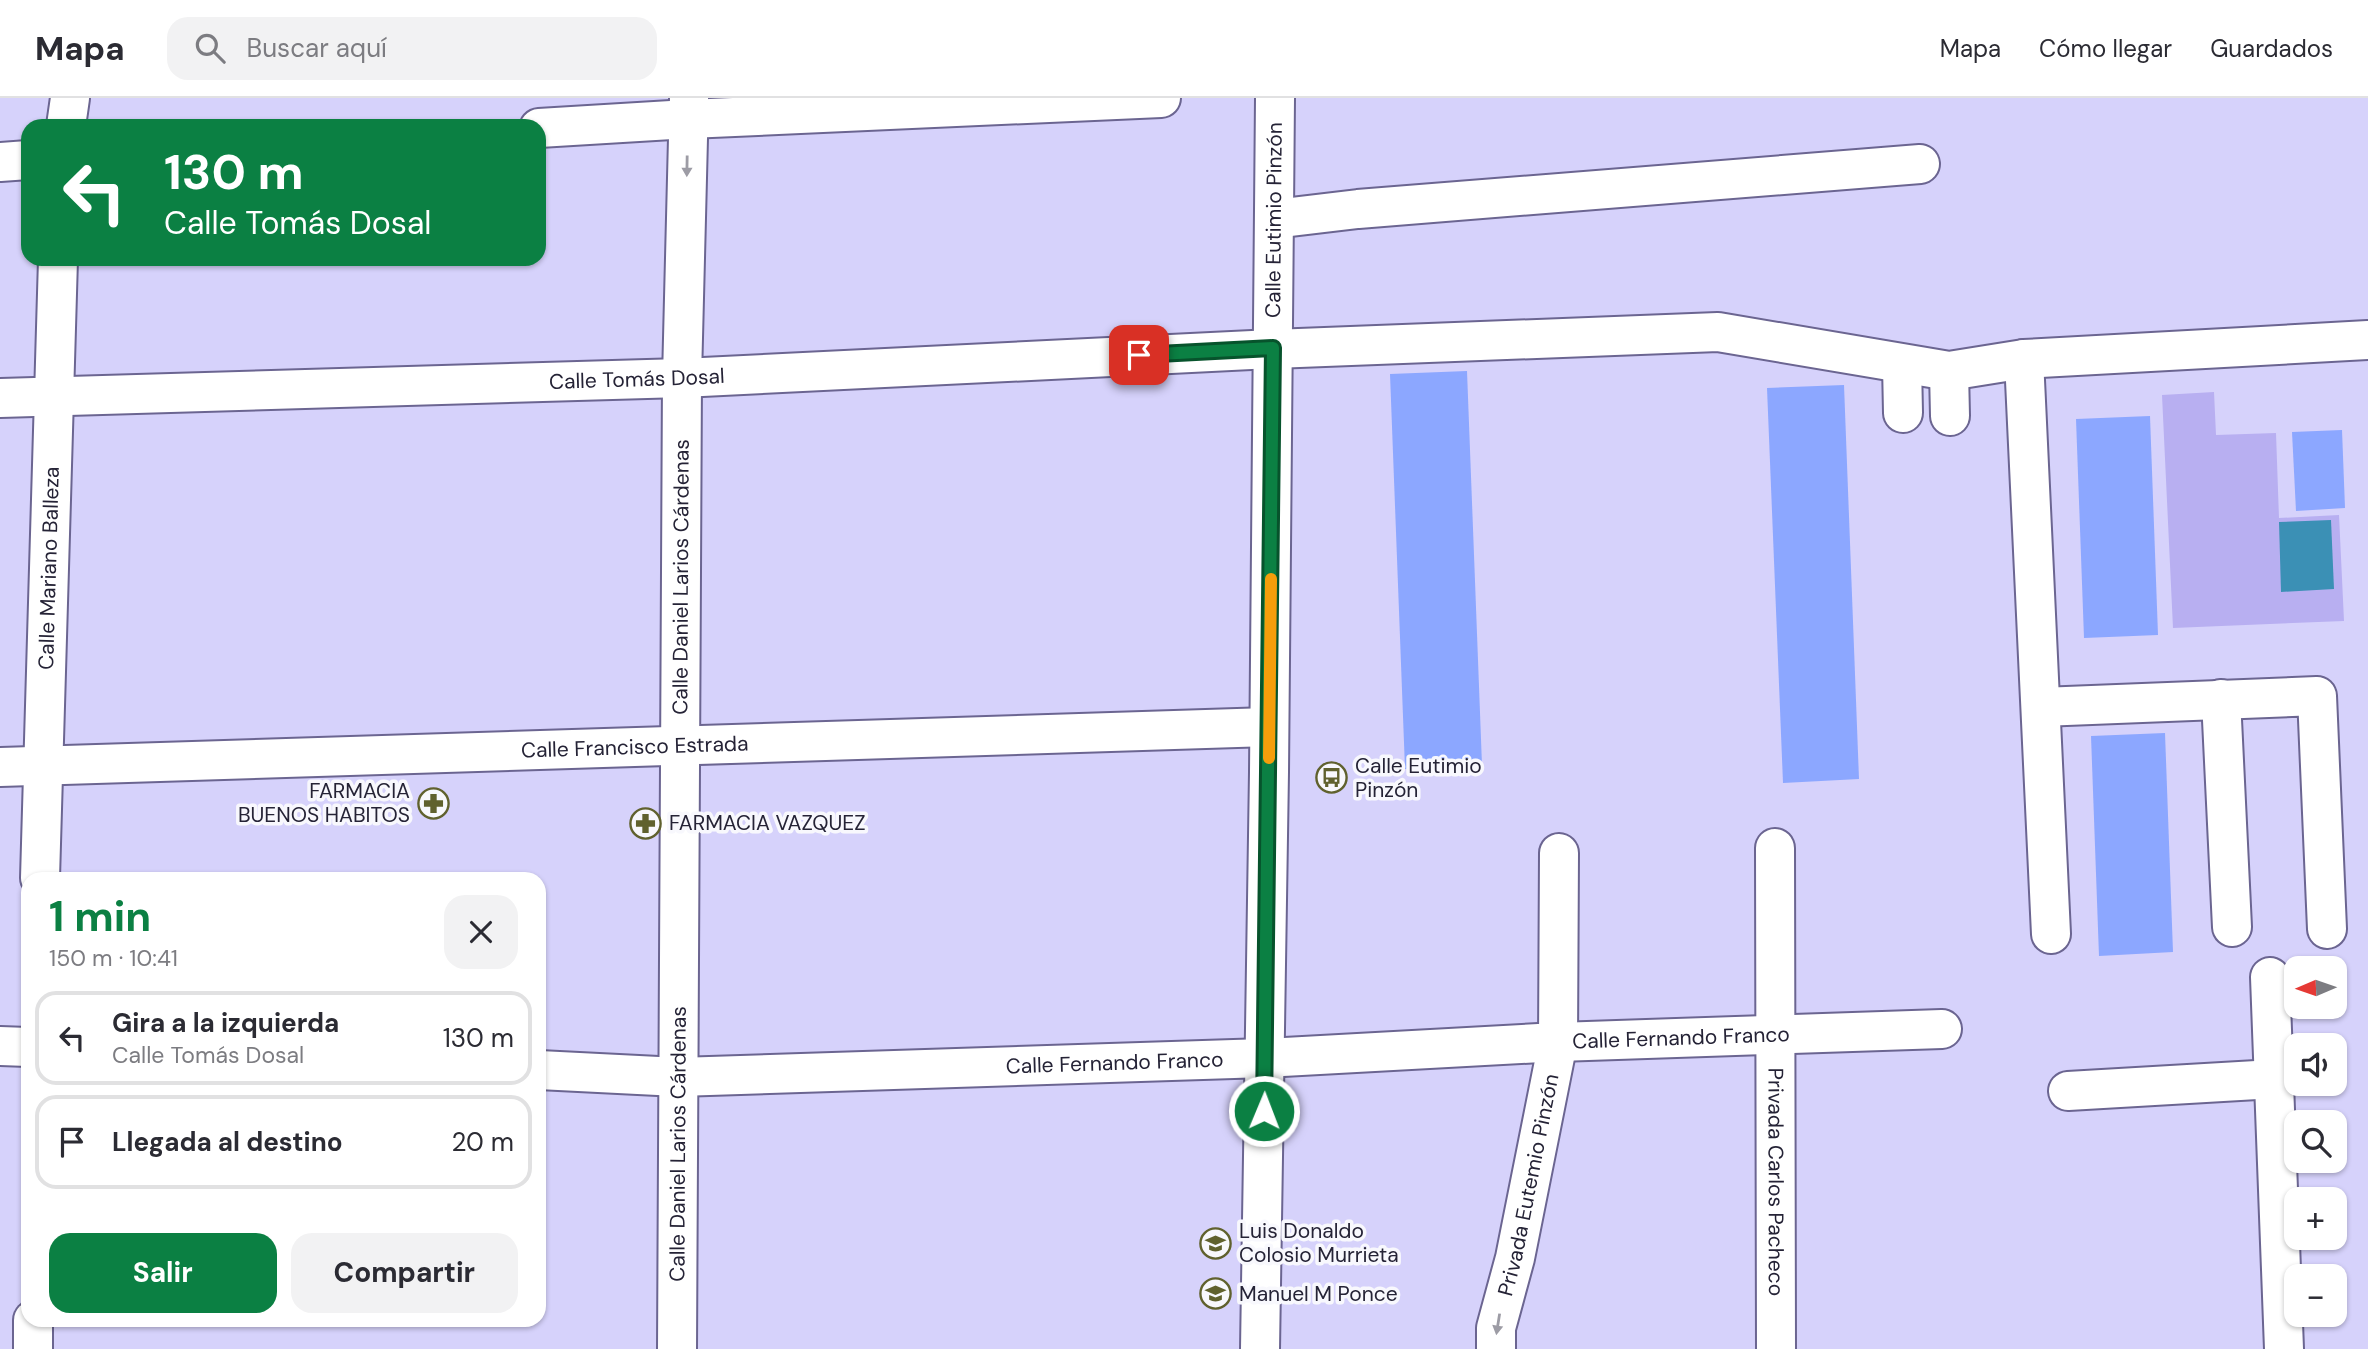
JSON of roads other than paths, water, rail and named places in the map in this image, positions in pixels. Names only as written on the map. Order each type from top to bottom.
[{"type":"street","points":[[67,119],[70,98]]},
{"type":"street","points":[[546,127],[689,109],[1161,98]]},
{"type":"street","name":"Calle Eutimio Pinzón","points":[[1259,1349],[1265,1058],[1275,98]]},
{"type":"street","name":"Calle Daniel Larios Cárdenas","points":[[677,1349],[682,378],[689,109]]},
{"type":"street","points":[[0,162],[21,160]]},
{"type":"street","points":[[1274,219],[1358,209],[1920,164]]},
{"type":"street","name":"Calle Mariano Balleza","points":[[40,872],[58,266]]},
{"type":"street","name":"Calle Tomás Dosal","points":[[0,398],[682,378],[1273,348],[1718,332],[1949,370],[2024,359],[2368,340]]},
{"type":"street","points":[[2024,359],[2051,934]]},
{"type":"street","points":[[1902,364],[1903,413]]},
{"type":"street","points":[[1949,370],[1950,416]]},
{"type":"street","points":[[2041,706],[2317,696],[2327,929]]},
{"type":"street","points":[[2221,699],[2232,927]]},
{"type":"street","name":"Calle Francisco Estrada","points":[[0,766],[1269,726]]},
{"type":"street","name":"Privada Carlos Pacheco","points":[[1775,848],[1776,1349]]},
{"type":"street","name":"Privada Eutemio Pinzón","points":[[1496,1349],[1496,1328],[1515,1258],[1558,1042],[1559,853]]},
{"type":"street","points":[[2270,977],[2284,1349]]},
{"type":"street","name":"Calle Fernando Franco","points":[[546,1070],[678,1077],[1265,1058],[1558,1042],[1942,1029]]},
{"type":"street","points":[[0,1045],[21,1046]]},
{"type":"street","points":[[2068,1091],[2274,1079]]},
{"type":"street","points":[[33,1327],[33,1349]]},
{"type":"water","points":[[2331,520],[2334,589],[2281,592],[2279,522]]},
{"type":"place","name":"Calle Eutimio Pinzón","points":[[1332,778]]},
{"type":"place","name":"FARMACIA BUENOS HABITOS","points":[[433,803]]},
{"type":"place","name":"FARMACIA VAZQUEZ","points":[[646,823]]},
{"type":"place","name":"Luis Donaldo Colosio Murrieta","points":[[1216,1243]]},
{"type":"place","name":"Manuel M Ponce","points":[[1216,1294]]}]
